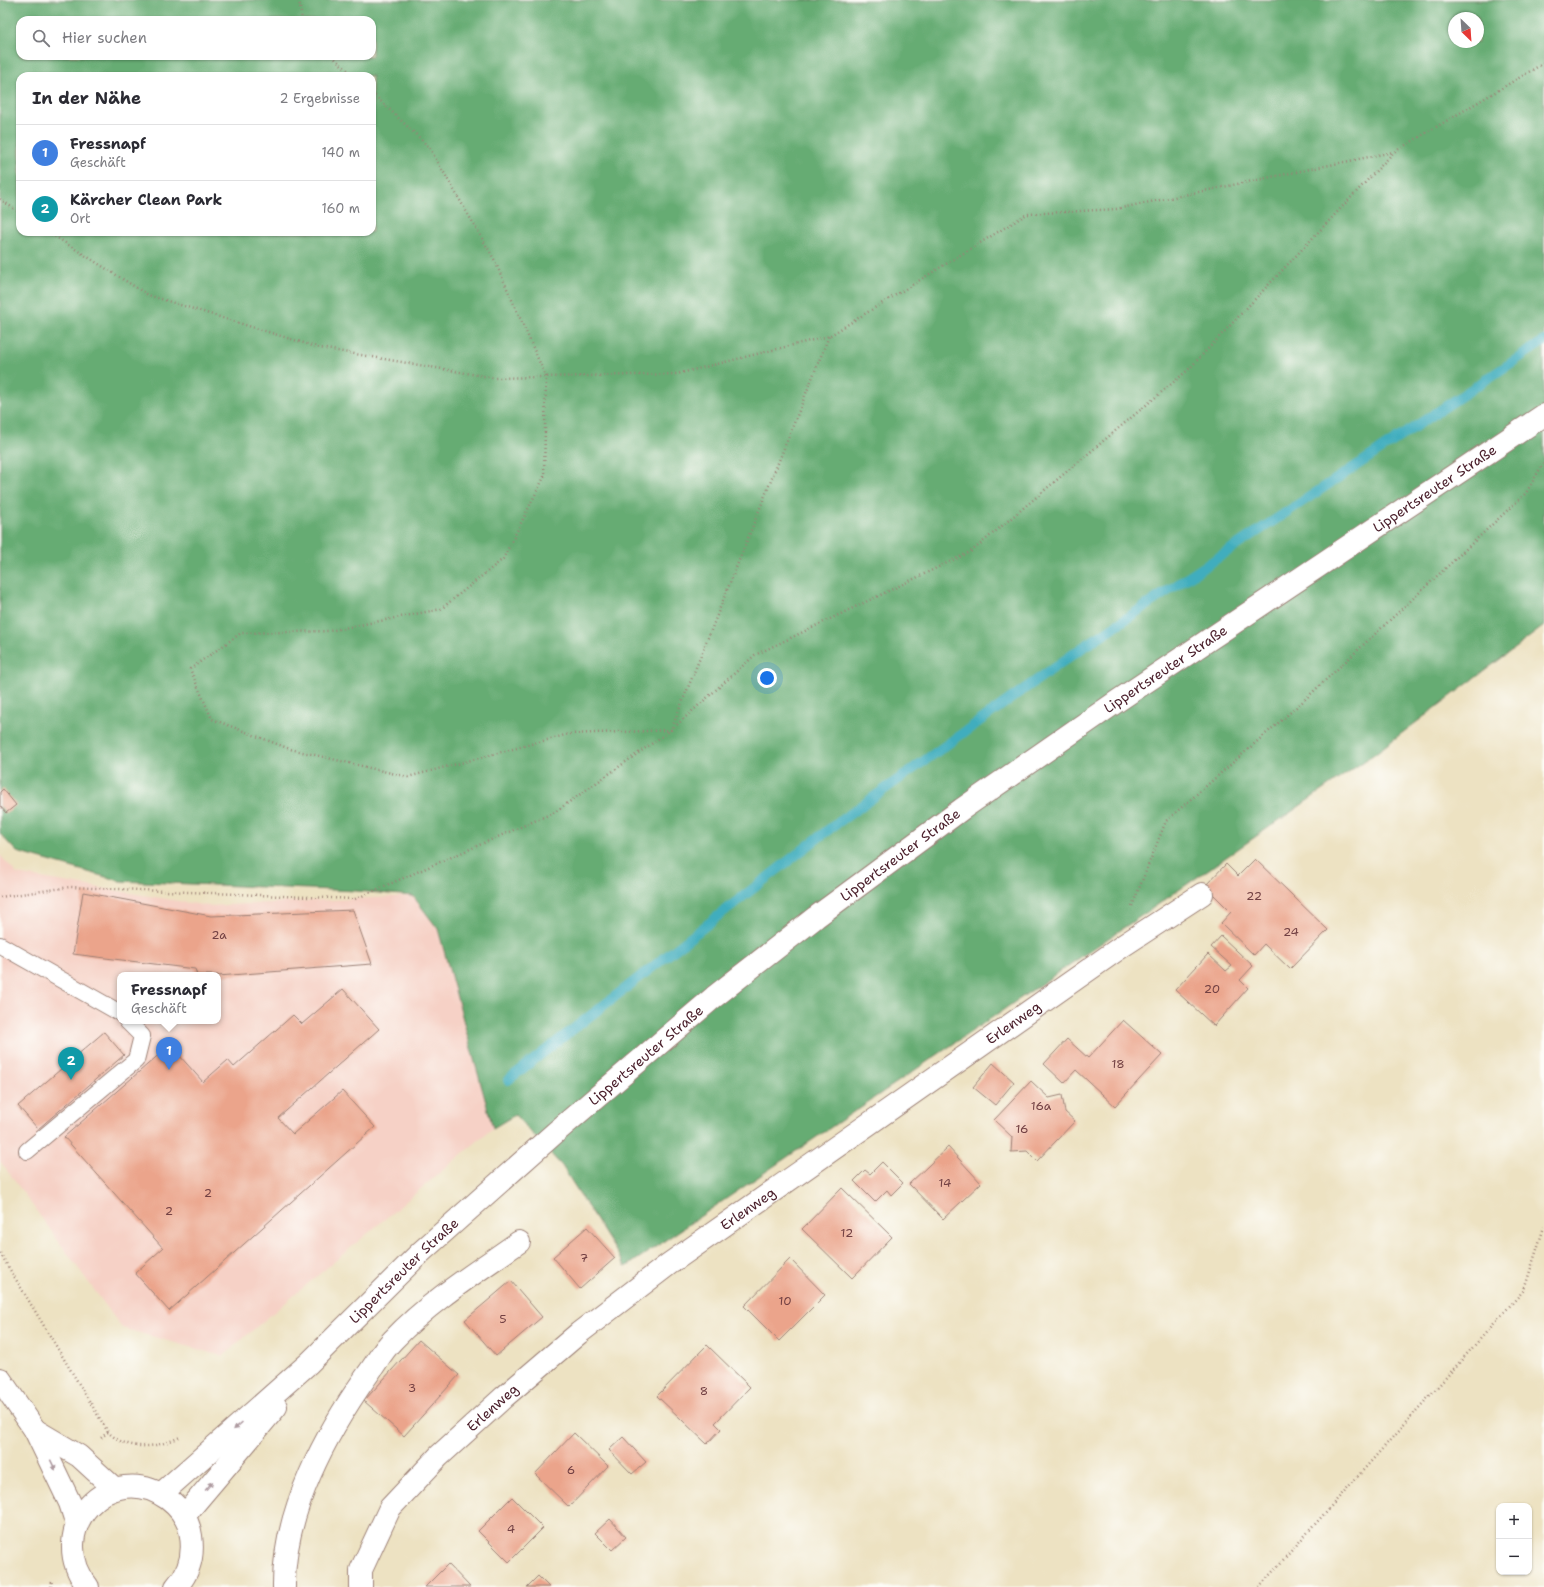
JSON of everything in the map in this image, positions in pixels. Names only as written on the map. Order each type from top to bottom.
[{"type":"street","name":"Lippertsreuter Straße","points":[[162,1494],[309,1363],[421,1252],[556,1132],[714,997],[816,917],[962,808],[1118,700],[1544,415]]},
{"type":"street","name":"Erlenweg","points":[[361,1587],[361,1570],[390,1508],[439,1456],[504,1397],[579,1333],[669,1264],[1124,945],[1202,894]]},
{"type":"street","points":[[284,1587],[284,1568],[295,1512],[321,1452],[348,1401],[392,1341],[437,1298],[519,1242]]},
{"type":"street","name":"Lippertsreuter Straße","points":[[184,1516],[283,1399],[309,1363]]},
{"type":"street","points":[[0,1379],[35,1430],[60,1482],[76,1524]]},
{"type":"street","points":[[35,1430],[79,1456],[115,1489]]},
{"type":"street","points":[[82,1584],[75,1566],[72,1552],[76,1524],[86,1509],[99,1496],[115,1489],[139,1487],[162,1494],[174,1503],[184,1516],[190,1531],[193,1547],[190,1564],[184,1579],[176,1587]]},
{"type":"lane","points":[[0,946],[117,1011]]},
{"type":"lane","points":[[27,1151],[136,1060],[142,1036],[131,1024]]},
{"type":"path","points":[[299,0],[301,16]]},
{"type":"path","points":[[336,60],[350,72]]},
{"type":"path","points":[[0,897],[70,887],[355,899],[555,812],[671,730],[755,655],[972,550],[1188,370],[1394,152],[1544,63]]},
{"type":"path","points":[[376,98],[429,147],[494,259],[546,377],[544,477],[503,559],[442,608],[329,631],[241,633],[190,669],[212,719],[290,749],[408,777],[569,734],[671,730]]},
{"type":"path","points":[[54,236],[148,296],[320,348],[495,378],[677,374],[829,336],[1027,214],[1116,209],[1394,152]]},
{"type":"path","points":[[0,199],[16,211]]},
{"type":"path","points":[[671,730],[829,336]]},
{"type":"path","points":[[1130,911],[1166,821],[1300,704],[1526,492],[1544,462]]},
{"type":"path","points":[[1259,1587],[1524,1290],[1544,1227]]},
{"type":"path","points":[[0,1253],[108,1432],[116,1440],[136,1446],[159,1445],[184,1434]]},
{"type":"shaded area","points":[[0,855],[17,874],[208,906],[413,896],[438,929],[493,1128],[222,1356],[122,1328],[0,1161]]},
{"type":"green space","points":[[0,0],[1544,0],[1544,626],[1373,755],[1166,899],[626,1267],[562,1166],[515,1115],[493,1128],[438,929],[413,896],[356,891],[120,881],[17,852],[0,834]]},
{"type":"building","points":[[3,789],[16,805],[6,813],[0,806],[0,792]]},
{"type":"building","points":[[1255,859],[1328,930],[1290,969],[1264,944],[1254,955],[1221,923],[1231,912],[1205,886],[1226,864],[1238,876]]},
{"type":"building","points":[[83,892],[211,916],[353,910],[372,964],[221,976],[221,972],[196,972],[195,969],[73,954]]},
{"type":"building","points":[[1221,936],[1253,966],[1240,980],[1248,988],[1214,1026],[1175,990],[1208,954],[1226,971],[1232,966],[1211,947]]},
{"type":"building","points":[[343,989],[379,1029],[278,1118],[293,1134],[342,1091],[375,1127],[169,1311],[135,1273],[163,1248],[64,1137],[170,1045],[203,1082],[228,1060],[234,1067],[293,1015],[302,1024]]},
{"type":"building","points":[[1123,1020],[1162,1055],[1115,1106],[1076,1070],[1064,1083],[1044,1064],[1067,1039],[1088,1058]]},
{"type":"building","points":[[104,1032],[124,1055],[38,1129],[18,1106]]},
{"type":"building","points":[[993,1063],[1014,1082],[995,1105],[973,1087]]},
{"type":"building","points":[[1031,1081],[1049,1098],[1062,1095],[1065,1112],[1075,1121],[1037,1161],[1027,1151],[1011,1152],[1012,1137],[994,1120]]},
{"type":"building","points":[[948,1147],[981,1183],[943,1219],[909,1184]]},
{"type":"building","points":[[882,1162],[903,1183],[891,1195],[887,1190],[875,1202],[854,1181],[865,1170],[870,1174]]},
{"type":"building","points":[[842,1188],[892,1237],[852,1278],[802,1229]]},
{"type":"building","points":[[587,1227],[615,1258],[580,1289],[553,1257]]},
{"type":"building","points":[[790,1259],[825,1295],[779,1341],[744,1306]]},
{"type":"building","points":[[511,1281],[542,1317],[496,1356],[465,1320]]},
{"type":"building","points":[[419,1340],[459,1375],[404,1436],[364,1401]]},
{"type":"building","points":[[707,1345],[750,1387],[715,1423],[721,1429],[707,1444],[657,1396]]},
{"type":"building","points":[[574,1433],[608,1466],[569,1507],[535,1474]]},
{"type":"building","points":[[623,1437],[646,1462],[632,1474],[609,1450]]},
{"type":"building","points":[[512,1497],[543,1528],[509,1562],[478,1531]]},
{"type":"building","points":[[610,1519],[626,1537],[612,1550],[595,1533]]},
{"type":"building","points":[[448,1564],[470,1587],[425,1587]]},
{"type":"building","points":[[538,1576],[549,1587],[527,1587]]},
{"type":"waterway","points":[[508,1080],[832,827],[1076,652],[1544,341]]},
{"type":"place","name":"Fressnapf","points":[[169,1070]]},
{"type":"place","name":"Kärcher Clean Park","points":[[71,1080]]}]
